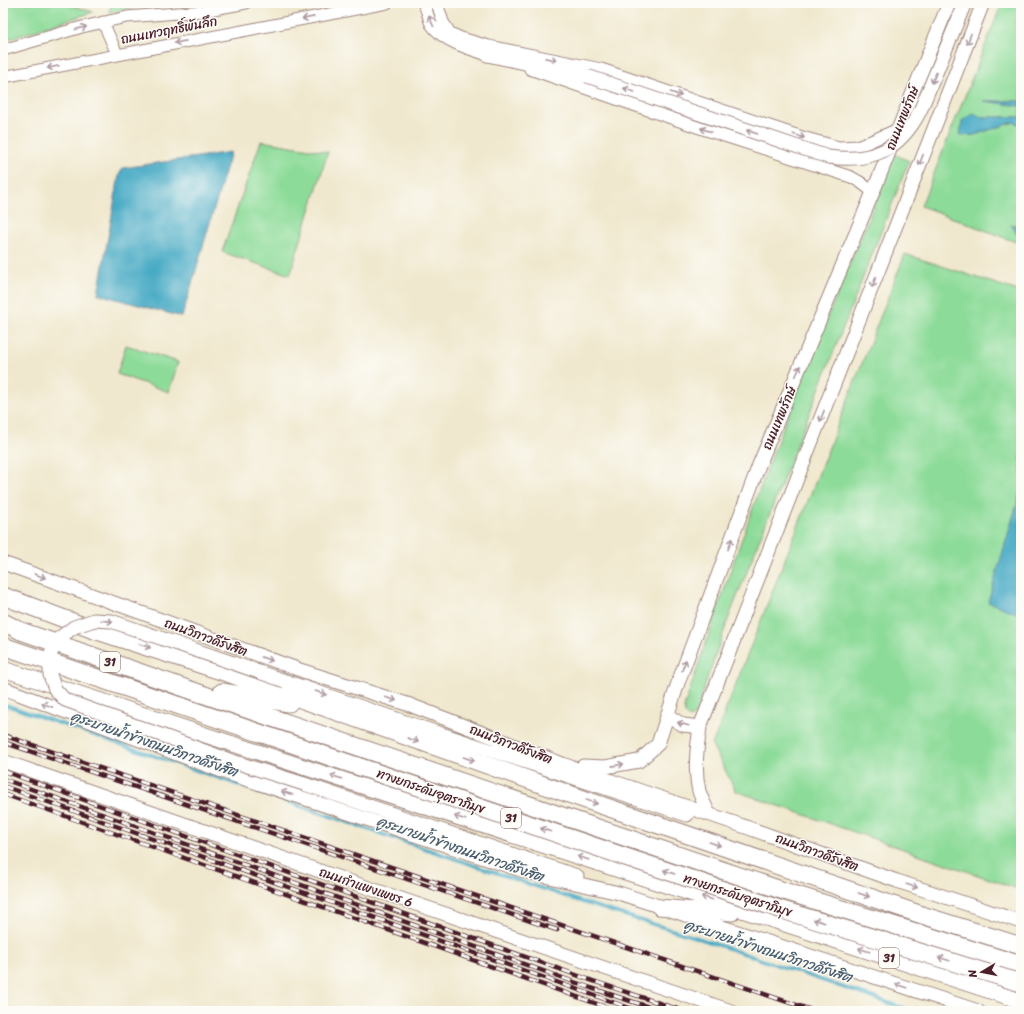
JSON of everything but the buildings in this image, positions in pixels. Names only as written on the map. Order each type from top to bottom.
[{"type":"highway","points":[[3,596],[94,630],[233,675],[432,747],[922,915],[1021,946]]},
{"type":"highway","name":"ทางยกระดับอุตราภิมุข","points":[[3,620],[21,631]]},
{"type":"highway","name":"31","points":[[3,620],[1021,964]]},
{"type":"highway","name":"ทางยกระดับอุตราภิมุข","points":[[3,625],[781,890],[1021,964]]},
{"type":"highway","name":"ทางยกระดับอุตราภิมุข","points":[[3,646],[774,907],[1021,983]]},
{"type":"highway","name":"31","points":[[3,669],[1021,1001]]},
{"type":"highway","points":[[212,690],[335,712]]},
{"type":"highway","points":[[660,907],[757,915]]},
{"type":"main road","name":"ถนนเทพรักษ์","points":[[565,765],[605,767],[639,761],[658,744],[759,465],[873,192],[949,3]]},
{"type":"main road","points":[[487,54],[587,76],[828,157],[844,160],[865,158],[882,152],[898,142],[911,128],[965,3]]},
{"type":"main road","points":[[709,814],[699,791],[696,766],[700,727],[983,3]]},
{"type":"main road","name":"ถนนวิภาวดีรังสิต","points":[[3,563],[296,669],[410,705],[565,765],[709,814],[897,881],[1021,922]]},
{"type":"main road","points":[[619,893],[569,873],[220,757],[65,700],[55,689],[50,675],[50,655],[58,639],[74,627],[94,620],[112,621],[668,810],[701,819],[743,826]]},
{"type":"main road","name":"31","points":[[3,688],[250,780],[526,872],[619,893],[978,1011]]},
{"type":"main road","points":[[667,716],[682,725],[700,727]]},
{"type":"main road","name":"ถนนกำแพงเพชร 6","points":[[3,760],[357,884],[731,1011]]},
{"type":"street","name":"ถนนเทวฤทธิ์พันลึก","points":[[3,50],[103,22],[127,17],[203,11],[246,3]]},
{"type":"street","name":"ถนนเทวฤทธิ์พันลึก","points":[[3,77],[388,3]]},
{"type":"street","points":[[423,3],[431,23],[439,33],[450,40],[710,132],[836,173],[860,182],[873,192]]},
{"type":"street","points":[[437,3],[443,22],[450,33],[461,38],[489,46],[601,68],[802,137],[839,147],[860,146],[898,128]]},
{"type":"street","points":[[103,22],[117,54]]},
{"type":"street","points":[[836,173],[847,167],[848,162],[844,151],[839,147]]},
{"type":"green space","points":[[3,3],[65,3],[93,12],[3,41]]},
{"type":"green space","points":[[112,3],[162,3],[109,12]]},
{"type":"green space","points":[[1002,3],[1021,3],[1021,101],[988,101],[1021,106],[1021,117],[982,117],[961,136],[974,135],[1014,122],[1021,126],[1021,225],[1012,225],[1017,234],[1021,235],[1021,244],[921,206]]},
{"type":"green space","points":[[261,141],[328,152],[290,275],[222,252]]},
{"type":"green space","points":[[894,154],[909,161],[729,617],[705,685],[697,713],[690,718],[685,714],[684,707],[773,453]]},
{"type":"green space","points":[[905,254],[1021,292],[1021,490],[989,602],[1021,615],[1021,890],[736,791],[712,745]]},
{"type":"green space","points":[[126,345],[178,362],[169,392],[117,374]]},
{"type":"water","points":[[983,101],[1021,101],[1021,106]]},
{"type":"water","points":[[973,113],[982,117],[1021,117],[1021,126],[1014,122],[974,135],[960,136],[962,121]]},
{"type":"water","points":[[231,152],[182,317],[98,294],[119,175],[123,168]]},
{"type":"water","points":[[1011,225],[1021,225],[1021,235],[1017,234]]},
{"type":"water","points":[[1021,490],[1021,615],[988,602]]},
{"type":"waterway","name":"คูระบายน้ำข้างถนนวิภาวดีรังสิต","points":[[3,704],[588,904],[698,938],[912,1011]]},
{"type":"railway","points":[[3,735],[814,1011]]},
{"type":"railway","points":[[3,742],[557,930]]},
{"type":"railway","points":[[3,771],[593,981],[683,1011]]},
{"type":"railway","points":[[3,779],[591,988],[661,1011]]},
{"type":"railway","points":[[3,786],[638,1011]]},
{"type":"railway","points":[[3,794],[617,1011]]}]
